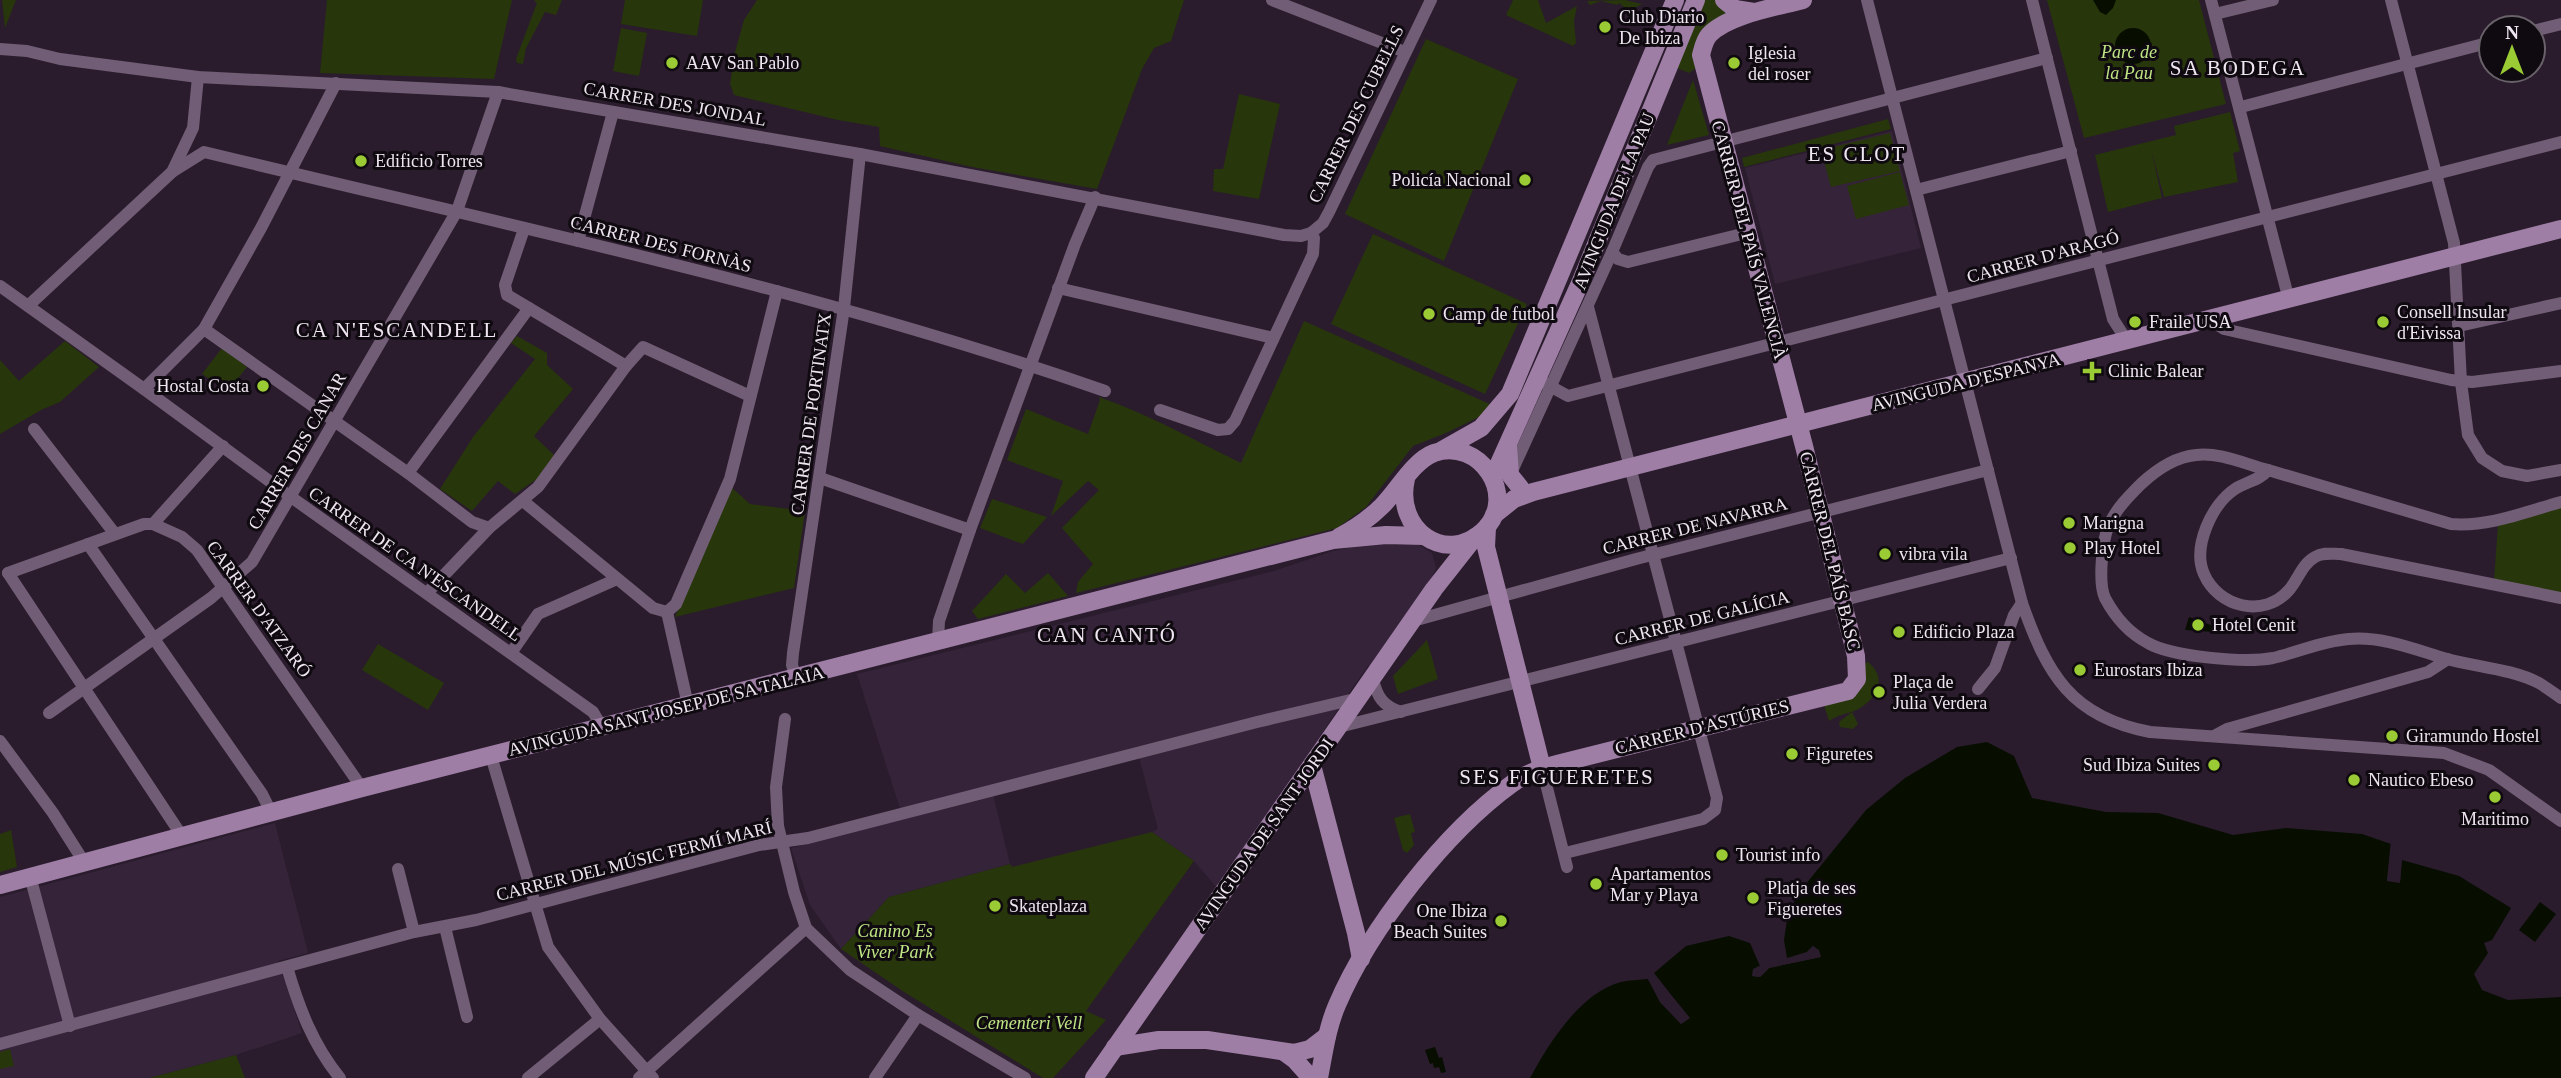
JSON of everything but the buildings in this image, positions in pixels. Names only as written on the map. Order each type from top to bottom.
[{"type":"street","points":[[1272,0],[1405,52]]},
{"type":"street","name":"CARRER DES CUBELLS","points":[[1311,233],[1323,223],[1329,212],[1430,0]]},
{"type":"street","name":"AVINGUDA DE LA PAU","points":[[1442,450],[1472,435],[1489,421],[1510,394],[1519,377],[1675,0]]},
{"type":"street","name":"AVINGUDA DE LA PAU","points":[[1499,478],[1544,382],[1581,281],[1696,0]]},
{"type":"street","points":[[1724,0],[1735,9],[1757,12],[1803,0]]},
{"type":"street","points":[[1867,0],[2022,603],[2035,636],[2068,692],[2086,708],[2107,720],[2136,729],[2444,753],[2489,770],[2561,821]]},
{"type":"street","points":[[2032,0],[2113,319],[2127,341]]},
{"type":"street","points":[[2211,0],[2241,107],[2289,300]]},
{"type":"street","points":[[2215,14],[2273,0]]},
{"type":"street","points":[[2391,0],[2456,256],[2461,382],[2468,435],[2482,458],[2502,471],[2527,476],[2561,470]]},
{"type":"street","name":"CARRER DEL PAÍS VALENCIÀ","points":[[1757,12],[1718,27],[1705,40],[1700,55],[1798,425]]},
{"type":"street","name":"CARRER DES JONDAL","points":[[0,38],[27,51]]},
{"type":"street","points":[[2241,107],[2477,46]]},
{"type":"street","name":"CARRER DES JONDAL","points":[[0,49],[198,77],[498,92],[860,154],[1284,235],[1301,236],[1311,233]]},
{"type":"street","points":[[1722,141],[2047,58]]},
{"type":"street","points":[[172,172],[192,128],[198,77]]},
{"type":"street","points":[[145,389],[204,329],[261,228],[336,83]]},
{"type":"street","name":"CARRER DES CANAR","points":[[49,713],[212,598],[252,562],[457,211],[498,92]]},
{"type":"street","points":[[578,241],[613,112]]},
{"type":"street","points":[[28,306],[172,172],[204,152],[192,128]]},
{"type":"street","name":"AVINGUDA DE LA PAU","points":[[1499,478],[1507,442],[1588,307],[1648,167],[1653,160],[1722,141]]},
{"type":"street","name":"CARRER D'ARAGÓ","points":[[1544,382],[1568,396],[2561,142]]},
{"type":"street","points":[[1916,190],[2071,151]]},
{"type":"street","name":"CARRER DES FORNÀS","points":[[204,152],[457,211],[844,308],[1105,391]]},
{"type":"street","name":"CARRER DE PORTINATX","points":[[796,678],[792,665],[793,653],[844,308],[860,154]]},
{"type":"street","points":[[938,641],[939,621],[970,530],[1058,288],[1096,197]]},
{"type":"street","points":[[524,229],[505,285],[507,295],[626,366]]},
{"type":"street","name":"AVINGUDA D'ESPANYA","points":[[1485,527],[1514,499],[1527,491],[1798,425],[2561,229]]},
{"type":"street","points":[[1160,410],[1218,430],[1228,429],[1235,421],[1313,254],[1314,238],[1311,233]]},
{"type":"street","points":[[1612,252],[1618,259],[1629,262],[1746,233]]},
{"type":"street","name":"CARRER DE CA N'ESCANDELL","points":[[0,286],[290,497],[593,712],[602,727]]},
{"type":"street","points":[[1058,288],[1273,338]]},
{"type":"street","points":[[667,612],[676,604],[730,479],[777,291]]},
{"type":"street","points":[[2459,327],[2561,303]]},
{"type":"street","points":[[1565,853],[1703,819],[1715,810],[1717,798],[1588,307]]},
{"type":"street","points":[[408,473],[529,308]]},
{"type":"street","points":[[2210,320],[2224,329],[2461,382],[2561,371]]},
{"type":"street","points":[[204,329],[408,473],[472,522],[489,528]]},
{"type":"street","points":[[427,593],[489,528],[538,487],[626,366],[643,347],[750,396]]},
{"type":"street","points":[[1370,516],[1416,452],[1489,421]]},
{"type":"street","name":"CARRER DEL PAÍS BASC","points":[[1798,425],[1856,656],[1857,679]]},
{"type":"street","points":[[34,429],[115,534]]},
{"type":"street","points":[[182,836],[4,573],[133,526],[153,524],[223,446]]},
{"type":"street","points":[[1333,540],[1370,516],[1406,479],[1420,460],[1442,450],[1455,450],[1478,458],[1499,478],[1527,491]]},
{"type":"street","points":[[2561,502],[2479,524],[2451,524],[2217,456],[2195,455],[2174,461],[2155,471],[2127,497],[2108,527],[2102,546],[2104,596],[2126,629],[2161,649],[2203,656],[2261,659],[2315,644],[2354,639],[2407,646],[2448,659],[2514,674],[2539,683],[2561,698]]},
{"type":"street","name":"CARRER DE NAVARRA","points":[[1412,621],[1654,555],[1988,470]]},
{"type":"street","points":[[2268,470],[2263,476],[2234,490],[2214,513],[2203,543],[2200,563],[2208,582],[2215,592],[2233,603],[2246,606],[2277,600],[2288,591],[2307,563],[2323,553],[2341,554],[2561,597]]},
{"type":"street","points":[[820,478],[970,530]]},
{"type":"street","points":[[1499,478],[1497,504],[1485,527],[1486,547],[1567,867]]},
{"type":"street","points":[[1406,479],[1403,492],[1408,517],[1415,528],[1427,538]]},
{"type":"street","points":[[523,501],[653,608],[667,612]]},
{"type":"street","name":"CARRER D'ATZARÓ","points":[[153,524],[182,537],[197,550],[362,788]]},
{"type":"street","points":[[1333,540],[1386,535],[1427,538],[1452,544],[1485,527]]},
{"type":"street","name":"AVINGUDA DE SANT JORDI","points":[[1094,1078],[1434,589],[1485,527]]},
{"type":"street","name":"AVINGUDA DE SANT JORDI","points":[[1427,538],[1440,562],[1440,572],[1434,589]]},
{"type":"street","name":"AVINGUDA SANT JOSEP DE SA TALAIA","points":[[0,885],[362,788],[1333,540]]},
{"type":"street","points":[[88,544],[262,794],[271,812]]},
{"type":"street","name":"CARRER DE GALÍCIA","points":[[1339,727],[2011,558]]},
{"type":"street","points":[[511,653],[538,614],[617,579]]},
{"type":"street","points":[[1978,689],[1995,668],[2014,615],[2022,603]]},
{"type":"street","points":[[667,612],[688,705]]},
{"type":"street","points":[[2213,736],[2227,729],[2428,671],[2448,659]]},
{"type":"street","points":[[1373,679],[1380,699],[1390,708],[1401,712]]},
{"type":"street","name":"CARRER D'ASTÚRIES","points":[[1320,1078],[1327,1036],[1337,1005],[1385,921],[1449,842],[1474,816],[1513,783],[1542,768],[1848,691],[1857,679]]},
{"type":"street","name":"CARRER DEL MÚSIC FERMÍ MARÍ","points":[[0,1044],[414,932],[445,927],[746,848],[808,838],[1318,706],[1360,698]]},
{"type":"street","points":[[785,719],[776,787],[781,842],[806,928],[838,963],[918,1015],[1025,1078]]},
{"type":"street","points":[[0,741],[84,862]]},
{"type":"street","points":[[491,756],[548,947],[600,1019],[646,1076],[806,928]]},
{"type":"street","points":[[1312,765],[1361,959]]},
{"type":"street","points":[[1292,796],[1309,795],[1321,803]]},
{"type":"street","points":[[398,869],[414,932]]},
{"type":"street","points":[[30,876],[71,1026]]},
{"type":"street","points":[[1353,919],[1364,924],[1385,921]]},
{"type":"street","points":[[445,927],[467,1017]]},
{"type":"street","points":[[287,967],[312,1036],[340,1078]]},
{"type":"street","points":[[1142,1008],[1146,1030],[1158,1040]]},
{"type":"street","points":[[874,1078],[918,1015]]},
{"type":"street","points":[[528,1078],[600,1019]]},
{"type":"street","points":[[1115,1047],[1158,1040],[1207,1040],[1284,1052],[1302,1052],[1327,1036]]},
{"type":"street","points":[[1284,1052],[1311,1078]]},
{"type":"shaded area","points":[[2093,0],[2116,0],[2106,15],[2100,12]]},
{"type":"shaded area","points":[[2133,28],[2146,33],[2151,46],[2146,59],[2133,64],[2120,59],[2115,46],[2120,33]]},
{"type":"shaded area","points":[[1892,131],[1921,248],[1775,284],[1745,168]]},
{"type":"shaded area","points":[[1401,540],[1419,545],[1432,553],[1436,568],[1428,588],[1375,664],[1368,666],[1353,687],[1218,889],[1194,861],[1152,832],[1158,829],[1139,757],[993,794],[1010,864],[889,897],[841,949],[810,905],[791,848],[903,818],[857,674],[1274,571],[1333,551]]},
{"type":"shaded area","points":[[2189,617],[2216,627],[2214,632],[2185,630]]},
{"type":"shaded area","points":[[1987,742],[2014,756],[2032,798],[2106,812],[2158,813],[2233,835],[2286,828],[2362,834],[2391,844],[2387,881],[2400,882],[2402,860],[2459,876],[2511,908],[2492,940],[2484,943],[2488,953],[2474,974],[2482,990],[2508,1000],[2561,997],[2561,1078],[1530,1078],[1556,1035],[1579,1008],[1606,988],[1621,982],[1648,979],[1660,1002],[1681,1024],[1689,1018],[1654,973],[1686,946],[1729,936],[1750,943],[1760,966],[1752,976],[1760,977],[1769,968],[1821,957],[1813,946],[1807,952],[1787,958],[1784,940],[1788,913],[1801,890],[1866,810],[1905,778],[1957,747]]},
{"type":"shaded area","points":[[275,823],[308,953],[278,961],[302,1033],[236,1055],[149,1078],[0,1078],[0,897]]},
{"type":"shaded area","points":[[2540,902],[2556,914],[2535,942],[2519,930]]},
{"type":"shaded area","points":[[1435,1047],[1439,1058],[1442,1057],[1446,1072],[1441,1073],[1439,1067],[1434,1068],[1433,1063],[1430,1064],[1425,1050]]},
{"type":"green space","points":[[2,0],[16,0],[5,28]]},
{"type":"green space","points":[[327,0],[512,0],[494,79],[320,73]]},
{"type":"green space","points":[[534,0],[562,0],[556,15],[545,12],[526,48],[523,64],[517,63],[516,59],[537,3]]},
{"type":"green space","points":[[625,0],[703,0],[697,36],[621,24]]},
{"type":"green space","points":[[757,0],[1184,0],[1171,41],[1154,48],[1142,69],[1097,189],[972,167],[880,146],[879,127],[734,95],[730,84],[735,52],[744,20]]},
{"type":"green space","points":[[1513,0],[1538,0],[1546,23],[1577,6],[1574,21],[1576,43],[1573,46],[1506,15]]},
{"type":"green space","points":[[1625,0],[1642,4],[1629,11],[1619,3],[1617,5],[1601,1],[1590,5],[1587,1]]},
{"type":"green space","points":[[1704,0],[1715,0],[1738,14],[1714,26],[1696,68],[1689,73],[1677,68]]},
{"type":"green space","name":"Parc de la Pau","points":[[2047,0],[2199,0],[2226,104],[2084,138]]},
{"type":"green space","points":[[621,28],[647,33],[639,76],[613,71]]},
{"type":"green space","points":[[1426,39],[1518,79],[1444,261],[1345,214]]},
{"type":"green space","points":[[1693,80],[1709,135],[1667,145]]},
{"type":"green space","points":[[1239,94],[1280,104],[1259,199],[1213,191],[1214,169],[1223,169]]},
{"type":"green space","points":[[2230,112],[2240,151],[2233,153],[2238,182],[2164,197],[2151,149],[2162,198],[2108,212],[2095,155],[2176,135],[2174,126]]},
{"type":"green space","points":[[1888,119],[1891,129],[1744,167],[1742,158]]},
{"type":"green space","points":[[1890,133],[1900,171],[1831,187],[1821,150]]},
{"type":"green space","points":[[1900,172],[1909,205],[1856,219],[1847,186]]},
{"type":"green space","name":"Camp de futbol","points":[[1373,234],[1527,304],[1485,394],[1331,324]]},
{"type":"green space","points":[[1304,321],[1492,405],[1481,416],[1413,446],[1366,507],[1337,528],[1076,593],[1078,582],[1093,564],[1062,528],[1099,490],[1088,481],[1051,516],[1063,481],[1007,460],[1026,409],[1088,434],[1099,397],[1153,419],[1241,463]]},
{"type":"green space","points":[[517,336],[547,353],[547,365],[573,389],[534,436],[554,455],[537,479],[515,494],[498,481],[472,511],[440,489],[473,437],[535,359],[511,343]]},
{"type":"green space","points":[[65,341],[99,367],[60,402],[0,434],[0,360],[19,381]]},
{"type":"green space","points":[[222,348],[247,367],[228,391],[202,374]]},
{"type":"green space","points":[[731,487],[750,504],[805,511],[794,588],[675,617]]},
{"type":"green space","points":[[992,499],[1047,517],[1023,544],[980,528]]},
{"type":"green space","points":[[2561,507],[2561,593],[2494,581],[2498,524]]},
{"type":"green space","points":[[1048,573],[1068,596],[978,619],[972,611],[1006,574],[1025,593]]},
{"type":"green space","points":[[1427,640],[1438,679],[1398,694],[1393,676]]},
{"type":"green space","points":[[378,644],[444,683],[428,710],[362,670]]},
{"type":"green space","points":[[1868,662],[1879,680],[1876,692],[1860,708],[1829,721],[1822,699],[1849,692],[1862,665]]},
{"type":"green space","points":[[1852,712],[1858,724],[1853,729],[1840,727],[1839,722]]},
{"type":"green space","points":[[1410,814],[1415,832],[1411,833],[1414,845],[1407,853],[1403,850],[1394,818]]},
{"type":"green space","points":[[11,830],[17,867],[0,872],[0,834]]},
{"type":"green space","points":[[1152,832],[1194,861],[1086,1011],[1106,1020],[1053,1078],[1043,1078],[904,992],[841,949],[889,897],[1010,864],[1012,867]]},
{"type":"green space","points":[[10,1049],[14,1066],[0,1069],[0,1052]]},
{"type":"green space","points":[[236,1055],[245,1078],[149,1078]]},
{"type":"pier","points":[[2391,840],[2394,844],[2390,878],[2397,879],[2399,859],[2402,856],[2400,883],[2387,881]]},
{"type":"pier","points":[[1813,946],[1819,950],[1821,957],[1769,968],[1760,977],[1752,976],[1753,969],[1763,964],[1763,968],[1756,973],[1768,965],[1807,952]]},
{"type":"pier","points":[[1654,974],[1690,1018],[1681,1024],[1660,1002],[1648,979],[1651,976],[1663,1000],[1682,1020],[1685,1017],[1652,976]]},
{"type":"place","name":"Club Diario De Ibiza","points":[[1605,27]]},
{"type":"place","name":"AAV San Pablo","points":[[672,63]]},
{"type":"place","name":"Iglesia del roser","points":[[1734,63]]},
{"type":"place","name":"Edificio Torres","points":[[361,161]]},
{"type":"place","name":"Policía Nacional","points":[[1525,180]]},
{"type":"place","name":"Camp de futbol","points":[[1429,314]]},
{"type":"place","name":"Fraile USA","points":[[2135,322]]},
{"type":"place","name":"Consell Insular d'Eivissa","points":[[2383,322]]},
{"type":"place","name":"Clinic Balear","points":[[2092,371]]},
{"type":"place","name":"Hostal Costa","points":[[263,386]]},
{"type":"place","name":"Marigna","points":[[2069,523]]},
{"type":"place","name":"Play Hotel","points":[[2070,548]]},
{"type":"place","name":"vibra vila","points":[[1885,554]]},
{"type":"place","name":"Hotel Cenit","points":[[2198,625]]},
{"type":"place","name":"Edificio Plaza","points":[[1899,632]]},
{"type":"place","name":"Eurostars Ibiza","points":[[2080,670]]},
{"type":"place","name":"Plaça de Julia Verdera","points":[[1879,692]]},
{"type":"place","name":"Giramundo Hostel","points":[[2392,736]]},
{"type":"place","name":"Figuretes","points":[[1792,754]]},
{"type":"place","name":"Sud Ibiza Suites","points":[[2214,765]]},
{"type":"place","name":"Nautico Ebeso","points":[[2354,780]]},
{"type":"place","name":"Maritimo","points":[[2495,797]]},
{"type":"place","name":"Tourist info","points":[[1722,855]]},
{"type":"place","name":"Apartamentos Mar y Playa","points":[[1596,884]]},
{"type":"place","name":"Platja de ses Figueretes","points":[[1753,898]]},
{"type":"place","name":"Skateplaza","points":[[995,906]]},
{"type":"place","name":"One Ibiza Beach Suites","points":[[1501,921]]},
{"type":"district","name":"SA BODEGA","points":[[2238,68]]},
{"type":"district","name":"ES CLOT","points":[[1857,154]]},
{"type":"district","name":"CA N'ESCANDELL","points":[[397,330]]},
{"type":"district","name":"CAN CANTÓ","points":[[1107,635]]},
{"type":"district","name":"SES FIGUERETES","points":[[1557,777]]},
{"type":"park label","name":"Canino Es Viver Park","points":[[895,941]]},
{"type":"park label","name":"Cementeri Vell","points":[[1029,1023]]}]
